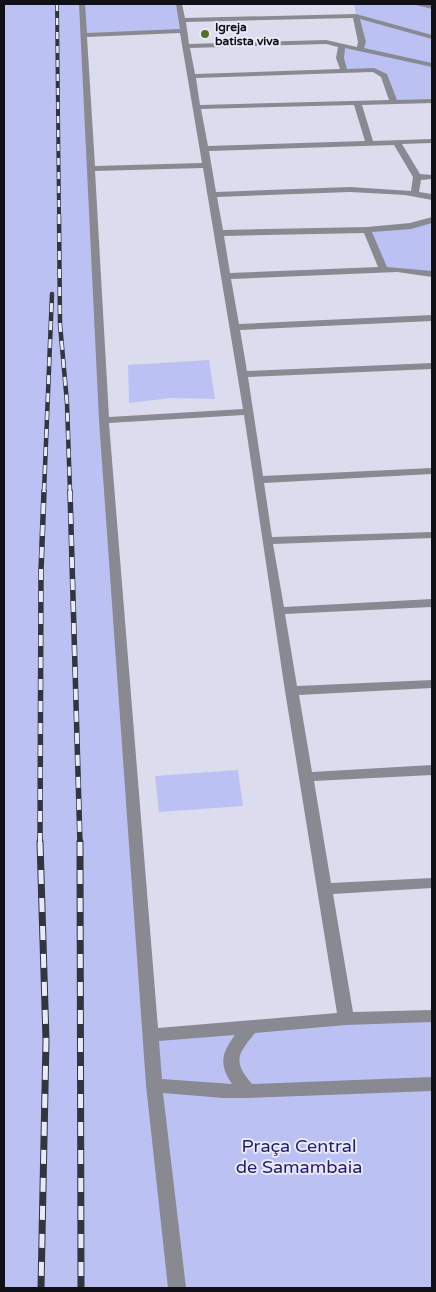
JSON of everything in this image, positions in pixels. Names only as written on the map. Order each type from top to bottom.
[{"type":"street","points":[[82,4],[104,420],[154,1085],[177,1288]]},
{"type":"street","points":[[179,4],[243,374],[267,542],[346,1019]]},
{"type":"street","points":[[418,4],[432,7]]},
{"type":"street","points":[[84,34],[300,14],[356,16],[432,37]]},
{"type":"street","points":[[356,16],[362,42],[360,48]]},
{"type":"street","points":[[186,46],[316,42],[344,44],[432,65]]},
{"type":"street","points":[[344,44],[339,52],[340,62],[344,70]]},
{"type":"street","points":[[191,76],[374,70],[383,74],[394,102]]},
{"type":"street","points":[[197,107],[432,101]]},
{"type":"street","points":[[357,102],[370,144]]},
{"type":"street","points":[[204,149],[432,141]]},
{"type":"street","points":[[396,142],[416,177],[415,194]]},
{"type":"street","points":[[90,169],[207,165]]},
{"type":"street","points":[[416,177],[432,177]]},
{"type":"street","points":[[212,195],[364,189],[432,197]]},
{"type":"street","points":[[218,234],[367,230],[411,226],[432,220]]},
{"type":"street","points":[[367,230],[384,270]]},
{"type":"street","points":[[225,276],[384,270],[410,270],[432,274]]},
{"type":"street","points":[[234,327],[432,318]]},
{"type":"street","points":[[243,374],[432,366]]},
{"type":"street","points":[[104,420],[248,412]]},
{"type":"street","points":[[259,480],[432,471]]},
{"type":"street","points":[[267,542],[431,538]]},
{"type":"street","points":[[279,611],[432,603]]},
{"type":"street","points":[[291,691],[432,684]]},
{"type":"street","points":[[305,777],[432,770]]},
{"type":"street","points":[[325,889],[432,883]]},
{"type":"street","points":[[151,1034],[346,1019],[432,1016]]},
{"type":"street","points":[[248,1092],[234,1076],[229,1061],[234,1047],[251,1027]]},
{"type":"street","points":[[154,1085],[248,1092],[432,1084]]},
{"type":"green space","name":"Praça Central de Samambaia","points":[[4,4],[179,4],[184,31],[85,35],[90,169],[151,1034],[346,1019],[432,1016],[432,1288],[4,1288]]},
{"type":"green space","points":[[354,4],[432,4],[432,101],[394,102],[383,74],[374,70],[344,70],[343,45],[359,48],[362,26],[358,24]]},
{"type":"green space","points":[[432,220],[432,274],[410,270],[384,270],[367,230]]},
{"type":"green space","points":[[209,360],[215,399],[171,398],[129,403],[128,365]]},
{"type":"green space","points":[[238,770],[243,806],[159,812],[155,776]]},
{"type":"railway","points":[[57,4],[59,216]]},
{"type":"railway","points":[[59,215],[60,324],[67,403],[70,492]]},
{"type":"railway","points":[[44,492],[52,294]]},
{"type":"railway","points":[[40,842],[41,571],[44,491]]},
{"type":"railway","points":[[70,491],[80,844]]},
{"type":"railway","points":[[40,842],[46,1040],[41,1288]]},
{"type":"railway","points":[[80,842],[81,1288]]},
{"type":"place","name":"Igreja batista viva","points":[[205,34]]}]
